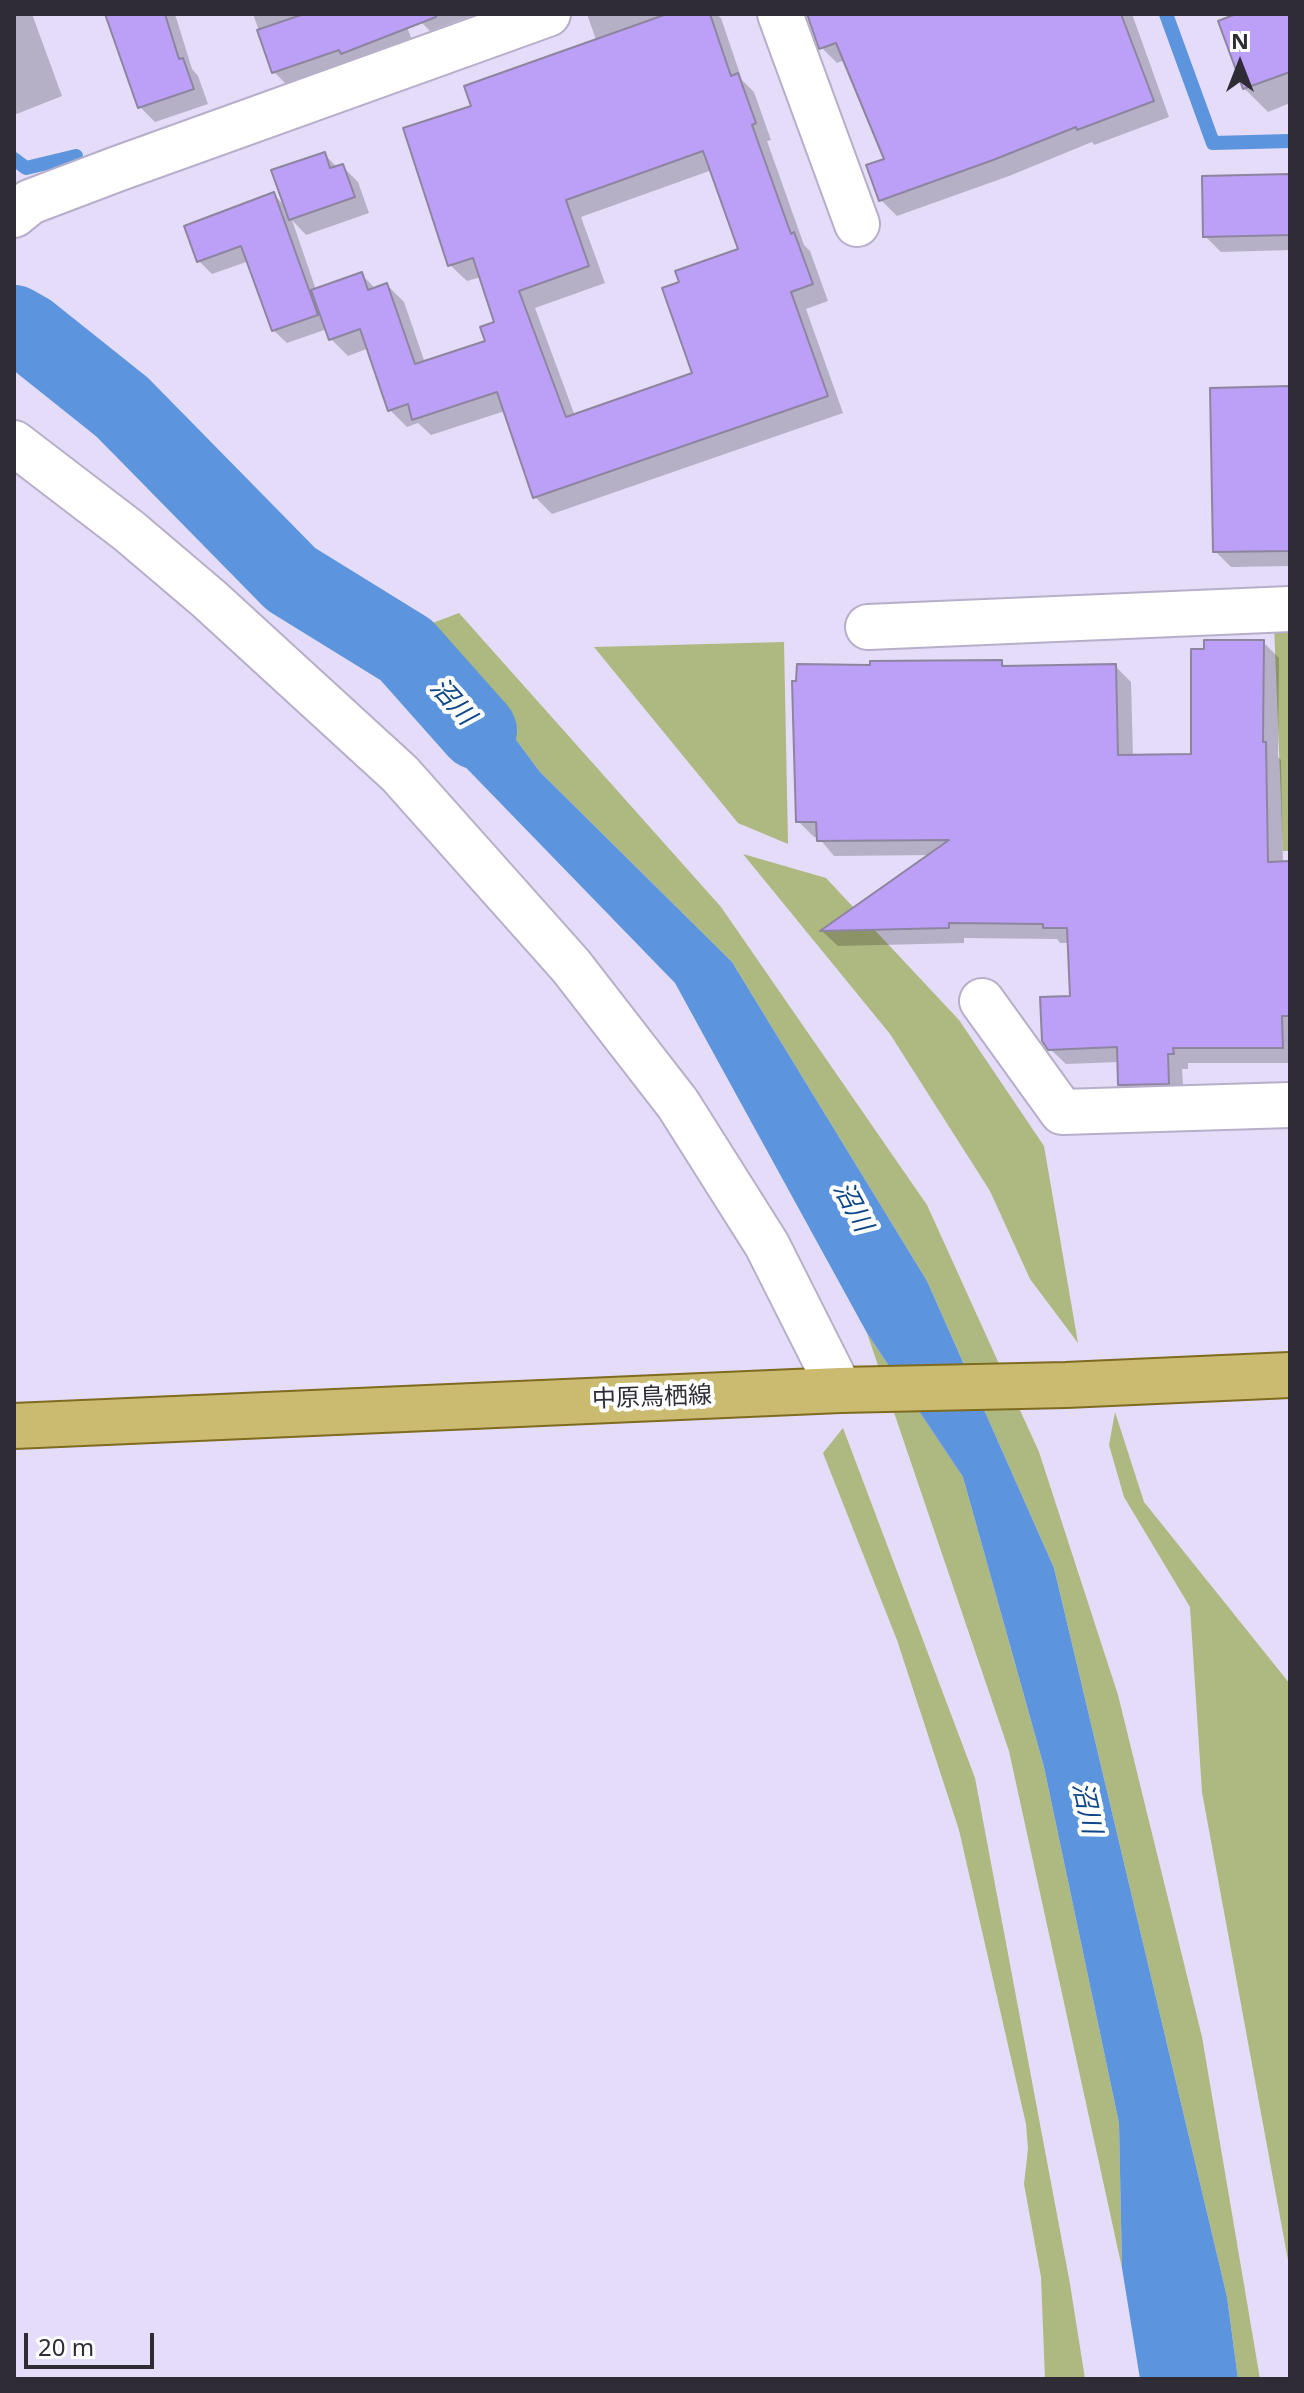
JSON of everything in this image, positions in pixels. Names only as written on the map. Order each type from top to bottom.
[{"type":"main road","name":"中原鳥栖線","points":[[14,1426],[840,1390],[1066,1385],[1290,1375]]},
{"type":"street","points":[[22,209],[442,32],[548,14]]},
{"type":"street","points":[[780,14],[857,224]]},
{"type":"street","points":[[14,443],[129,531],[209,599],[400,774],[571,966],[678,1104],[767,1245],[840,1390]]},
{"type":"street","points":[[868,627],[1290,609]]},
{"type":"street","points":[[982,1001],[1062,1112],[1290,1105]]},
{"type":"green space","points":[[459,613],[721,907],[927,1205],[1039,1452],[1118,1695],[1202,2037],[1260,2379],[1238,2379],[1227,2297],[1054,1568],[927,1281],[732,962],[540,772],[430,624]]},
{"type":"green space","points":[[1290,623],[1290,851],[1283,851],[1274,624]]},
{"type":"green space","points":[[784,642],[788,844],[738,823],[594,647]]},
{"type":"green space","points":[[743,854],[826,878],[959,1020],[1044,1146],[1078,1343],[1030,1279],[990,1191],[890,1034]]},
{"type":"green space","points":[[867,1333],[963,1477],[1044,1767],[1119,2123],[1122,2268],[1009,1751]]},
{"type":"green space","points":[[1115,1412],[1144,1502],[1290,1684],[1290,2271],[1202,1792],[1190,1607],[1124,1497],[1109,1445]]},
{"type":"green space","points":[[843,1428],[975,1778],[1085,2379],[1045,2379],[1041,2277],[1024,2184],[1028,2149],[1026,2124],[959,1830],[897,1640],[823,1453]]},
{"type":"water","points":[[430,624],[540,772],[732,962],[927,1281],[1054,1568],[1227,2297],[1238,2379],[1140,2379],[1122,2268],[1119,2123],[1044,1767],[963,1477],[867,1333],[675,983],[378,677]]},
{"type":"building","points":[[105,14],[165,14],[179,59],[183,58],[194,89],[138,108]]},
{"type":"building","points":[[304,14],[436,14],[436,17],[341,54],[339,50],[272,73],[257,30]]},
{"type":"building","points":[[667,14],[710,14],[731,76],[738,73],[756,123],[752,125],[791,234],[794,232],[813,284],[791,292],[828,396],[533,498],[497,392],[412,420],[408,404],[388,411],[360,329],[329,340],[311,290],[362,272],[368,290],[387,283],[415,364],[485,341],[480,327],[494,322],[473,258],[448,266],[403,128],[471,106],[464,86]],"holes":[[[703,151],[738,249],[675,271],[679,282],[662,288],[692,373],[566,417],[519,291],[589,266],[566,200]]]},
{"type":"building","points":[[807,14],[1121,14],[1154,101],[879,201],[866,165],[884,159],[836,43],[819,49]]},
{"type":"building","points":[[1236,14],[1290,14],[1290,72],[1243,89],[1218,21]]},
{"type":"building","points":[[325,152],[330,168],[343,164],[355,197],[289,220],[271,170]]},
{"type":"building","points":[[1290,174],[1290,235],[1203,237],[1202,176]]},
{"type":"building","points":[[274,192],[318,315],[272,331],[241,246],[197,262],[184,226]]},
{"type":"building","points":[[1290,386],[1290,551],[1213,552],[1210,388]]},
{"type":"building","points":[[1204,640],[1264,640],[1263,742],[1266,742],[1268,862],[1290,861],[1290,1016],[1282,1016],[1283,1048],[1173,1048],[1174,1054],[1168,1054],[1169,1084],[1118,1085],[1117,1047],[1048,1050],[1042,1041],[1040,997],[1070,996],[1067,928],[1043,928],[1043,924],[949,923],[949,928],[820,931],[949,840],[817,841],[816,822],[796,822],[792,681],[796,681],[797,664],[870,665],[870,661],[1002,660],[1002,666],[1116,664],[1118,755],[1191,754],[1191,649],[1204,649]]},
{"type":"waterway","points":[[1166,14],[1213,143],[1290,141]]},
{"type":"waterway","points":[[14,159],[26,168],[76,156]]},
{"type":"waterway","name":"沼川","points":[[14,324],[122,407],[291,579],[406,650],[478,731]]}]
